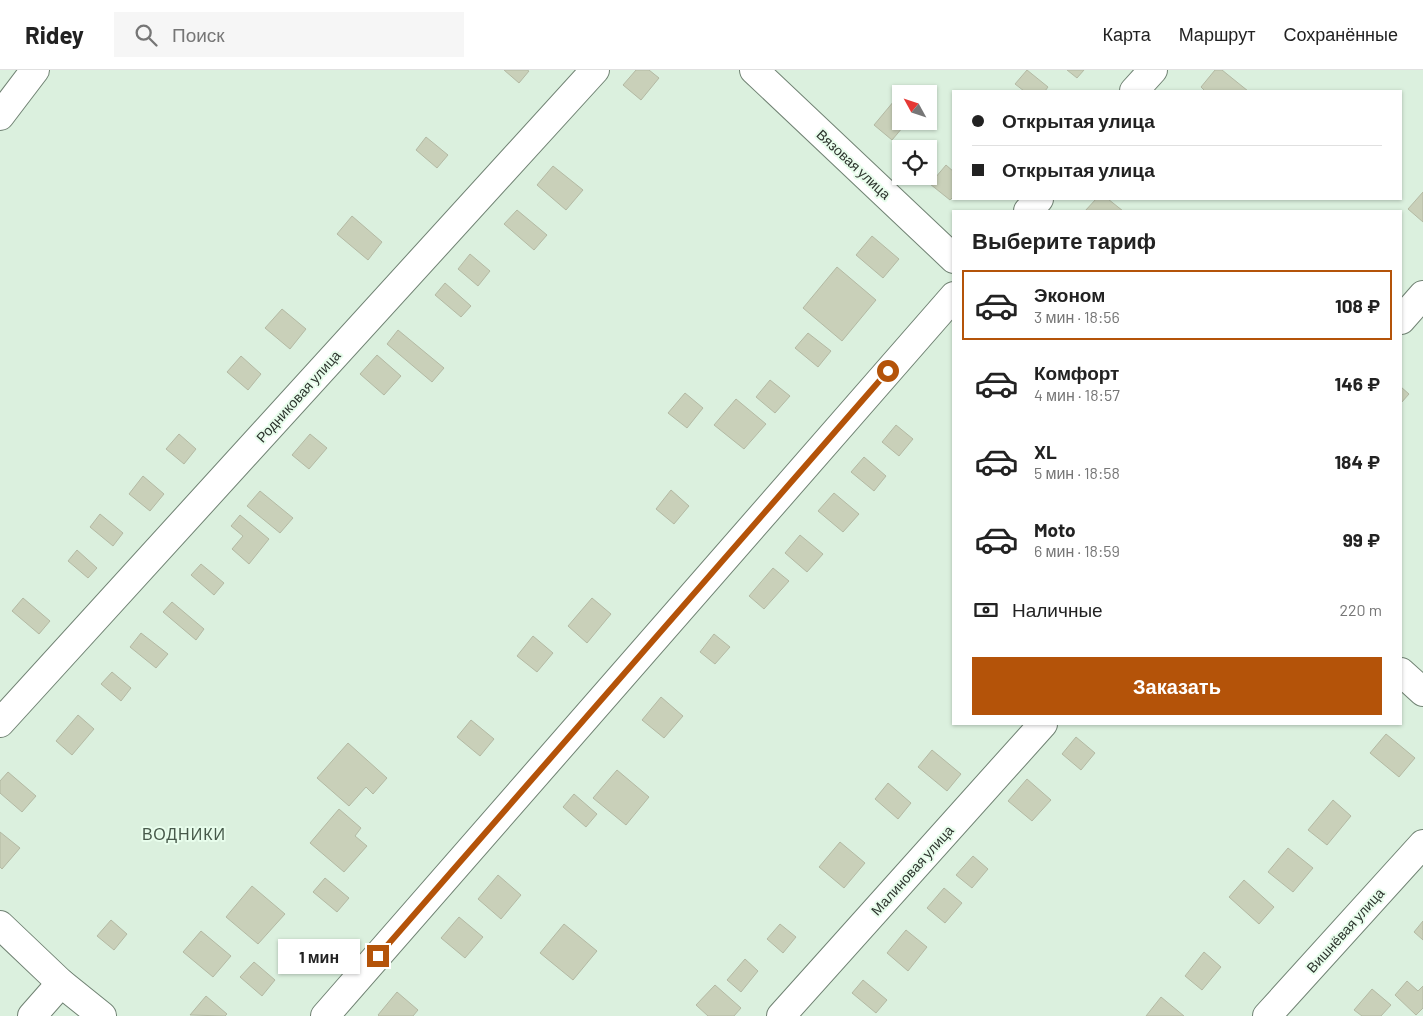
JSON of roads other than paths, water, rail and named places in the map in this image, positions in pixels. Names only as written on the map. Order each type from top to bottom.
[{"type":"street","points":[[0,116],[35,70]]},
{"type":"street","name":"Родниковая улица","points":[[0,723],[595,70]]},
{"type":"street","name":"Вязовая улица","points":[[754,70],[952,257]]},
{"type":"street","points":[[1135,90],[1152,70]]},
{"type":"street","points":[[1029,210],[1038,200]]},
{"type":"street","points":[[1402,319],[1423,295]]},
{"type":"street","points":[[325,1016],[952,298]]},
{"type":"street","points":[[1402,673],[1423,692]]},
{"type":"street","name":"Малиновая улица","points":[[781,1016],[1042,725]]},
{"type":"street","name":"Вишнёвая улица","points":[[1267,1016],[1423,844]]},
{"type":"street","points":[[0,925],[61,983],[102,1016]]},
{"type":"street","points":[[32,1016],[61,983]]},
{"type":"district","name":"ВОДНИКИ","points":[[184,833]]}]
